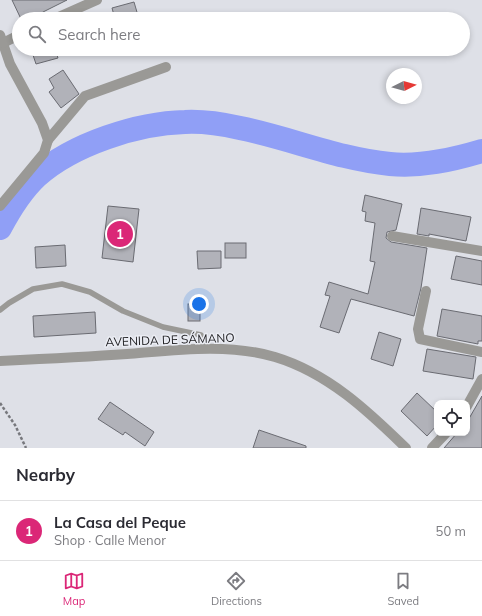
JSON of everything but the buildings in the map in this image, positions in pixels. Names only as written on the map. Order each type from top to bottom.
[{"type":"street","points":[[70,12],[97,0]]},
{"type":"street","points":[[12,37],[1,39],[10,64],[42,123],[48,140]]},
{"type":"street","points":[[0,206],[44,152],[48,140],[85,96],[166,67]]},
{"type":"street","points":[[392,236],[482,251]]},
{"type":"street","points":[[426,291],[418,329],[420,339],[482,352]]},
{"type":"street","name":"AVENIDA DE SÁMANO","points":[[0,361],[229,348],[275,357],[316,374],[344,392],[368,411],[406,448]]},
{"type":"street","points":[[470,401],[482,379]]},
{"type":"street","points":[[432,448],[443,436]]},
{"type":"lane","points":[[0,310],[9,302],[33,289],[62,284],[90,292],[123,311],[163,327],[202,335],[202,350]]},
{"type":"path","points":[[0,403],[15,425],[26,448]]},
{"type":"waterway","points":[[0,228],[21,194],[37,176],[52,165],[87,145],[107,137],[147,126],[185,122],[220,124],[259,132],[352,158],[402,165],[425,164],[482,151]]},
{"type":"place","name":"La Casa del Peque","points":[[120,234]]}]
